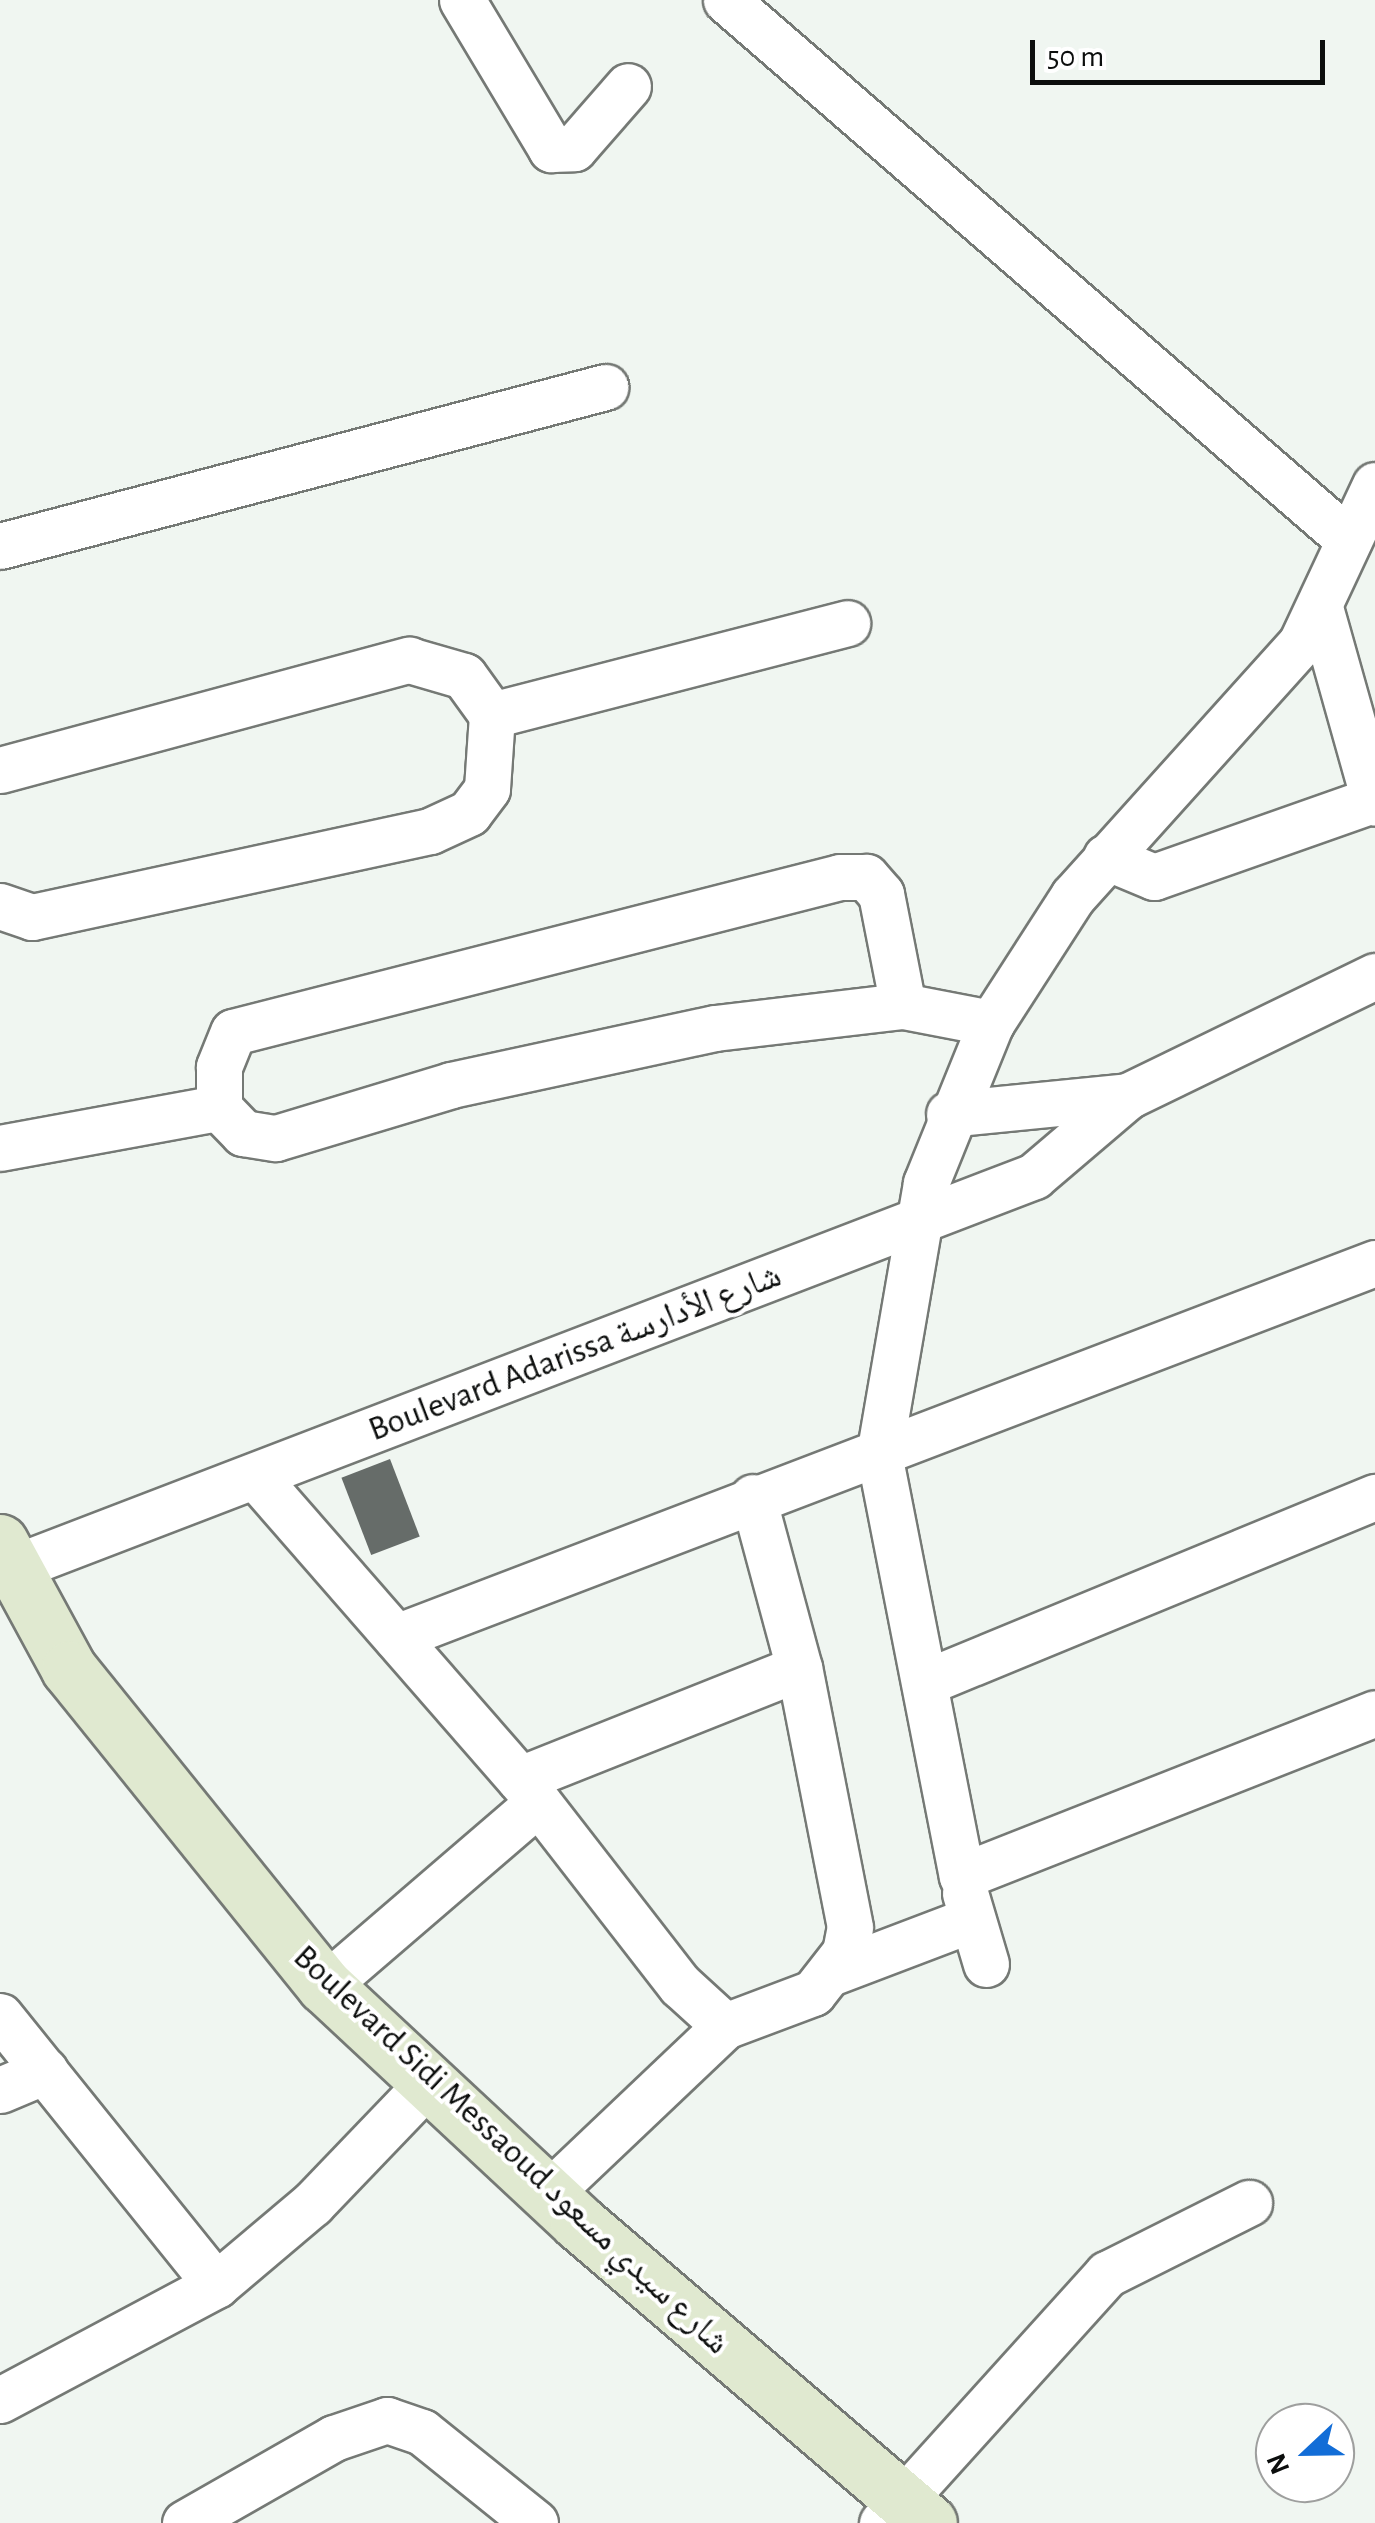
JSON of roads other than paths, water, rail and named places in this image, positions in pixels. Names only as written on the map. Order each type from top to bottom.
[{"type":"street","points":[[462,0],[551,149],[574,148],[628,86]]},
{"type":"street","points":[[726,0],[1366,511],[1322,611],[1106,857],[990,1023],[949,1114],[917,1219],[880,1454],[970,1920],[986,1964]]},
{"type":"street","points":[[0,546],[605,387]]},
{"type":"street","points":[[1106,857],[1154,877],[1375,800],[1322,611]]},
{"type":"street","points":[[492,715],[847,623]]},
{"type":"street","points":[[0,770],[409,660],[464,676],[492,715],[487,789],[468,813],[430,830],[32,917],[0,906]]},
{"type":"street","points":[[902,1006],[881,894],[866,877],[840,877],[233,1032],[219,1067],[219,1108],[243,1133],[276,1138],[610,1046],[902,1006],[990,1023]]},
{"type":"street","name":"Boulevard Adarissa شارع الأدارسة","points":[[4,1562],[256,1478],[1034,1176],[1128,1096],[1375,976]]},
{"type":"street","name":"Boulevard Adarissa شارع الأدارسة","points":[[949,1114],[1128,1096]]},
{"type":"street","points":[[0,1148],[219,1108]]},
{"type":"street","points":[[396,1637],[753,1497],[880,1454],[1375,1263]]},
{"type":"street","points":[[256,1478],[529,1791],[680,1985],[725,2026]]},
{"type":"street","points":[[926,1682],[1375,1496]]},
{"type":"street","points":[[548,2194],[725,2026],[812,1994],[833,1972],[850,1927],[799,1668],[753,1497]]},
{"type":"street","name":"Boulevard Sidi Messaoud شارع سيدي مسعود","points":[[4,1562],[104,1715],[325,1986],[904,2516]]},
{"type":"street","points":[[325,1986],[529,1791],[799,1668]]},
{"type":"street","points":[[962,1876],[1375,1713]]},
{"type":"street","points":[[833,1972],[970,1920]]},
{"type":"street","points":[[0,2016],[216,2285]]},
{"type":"street","points":[[0,2090],[45,2072]]},
{"type":"street","points":[[0,2400],[216,2285],[312,2204],[428,2083]]},
{"type":"street","points":[[904,2516],[1108,2274],[1248,2204]]},
{"type":"street","points":[[185,2523],[334,2438],[388,2420],[422,2432],[534,2523]]}]
